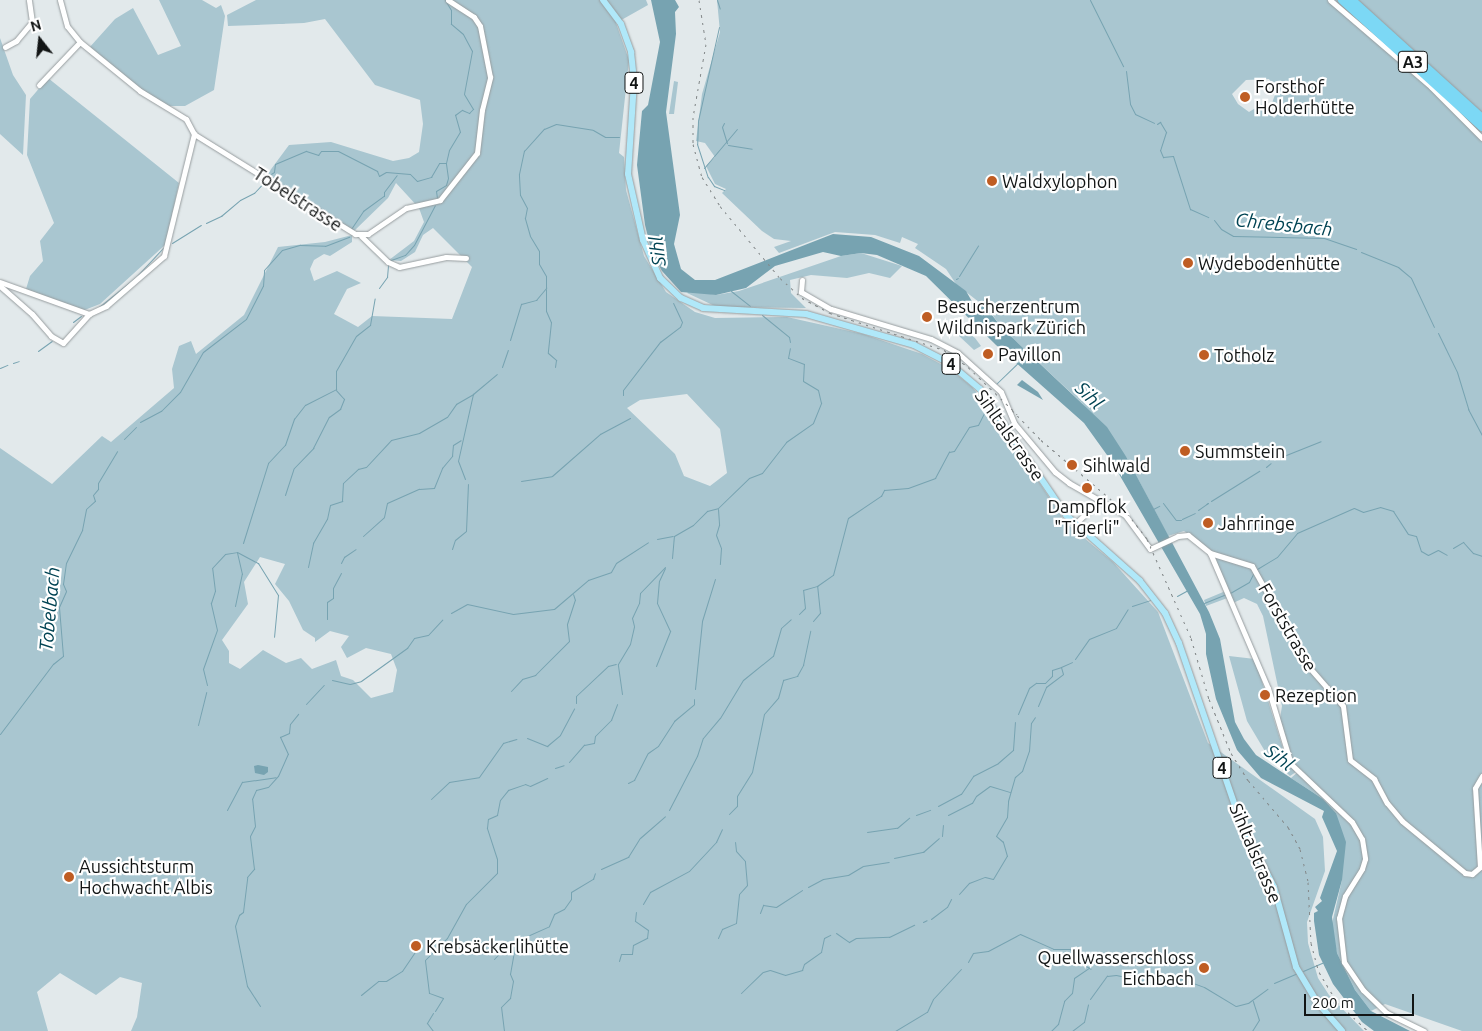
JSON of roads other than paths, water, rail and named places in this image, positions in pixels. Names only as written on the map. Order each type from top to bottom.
[{"type":"highway","name":"A3","points":[[1342,0],[1482,127]]},
{"type":"highway","name":"A3","points":[[1352,0],[1482,118]]},
{"type":"main road","name":"Sihltalstrasse","points":[[603,0],[618,20],[631,52],[634,82],[628,150],[630,185],[648,256],[666,285],[685,301],[708,309],[774,311],[815,316],[902,341],[940,357],[969,378],[988,399],[1056,502],[1075,524],[1140,581],[1171,625],[1239,816],[1274,887],[1294,961],[1305,983],[1342,1031]]},
{"type":"street","points":[[5,47],[16,41],[32,22],[29,0]]},
{"type":"street","points":[[0,286],[32,314],[50,335],[63,343],[89,314],[106,306],[164,256],[194,134],[180,113],[140,91],[80,42],[66,26],[60,0]]},
{"type":"street","name":"Tobelstrasse","points":[[194,134],[350,233],[360,236],[373,231],[406,208],[440,200],[473,160],[480,145],[482,110],[490,77],[485,39],[474,17],[448,0]]},
{"type":"street","points":[[1330,0],[1431,87],[1482,138]]},
{"type":"street","points":[[39,85],[80,42]]},
{"type":"street","points":[[371,243],[373,231]]},
{"type":"street","points":[[360,236],[371,243],[388,262],[399,267],[446,257],[466,258]]},
{"type":"street","points":[[802,280],[800,292],[831,309],[931,339],[958,353],[1001,392],[1014,423],[1055,472],[1099,501],[1075,524]]},
{"type":"street","points":[[0,282],[89,314]]},
{"type":"street","name":"Forststrasse","points":[[1099,501],[1125,515],[1150,549],[1173,538],[1188,536],[1210,553],[1247,564],[1257,571],[1308,666],[1343,706],[1350,760],[1374,779],[1387,803],[1402,821],[1465,873],[1472,874],[1480,867],[1475,788],[1482,776]]},
{"type":"street","points":[[1210,553],[1268,688],[1291,764],[1352,822],[1362,839],[1365,859],[1362,869],[1345,896],[1339,918],[1344,962],[1363,990],[1387,1013],[1424,1031]]},
{"type":"water","name":"Sihl","points":[[651,0],[675,0],[679,7],[675,12],[676,34],[666,112],[680,215],[674,244],[681,269],[695,280],[715,280],[833,234],[871,237],[919,256],[966,291],[974,305],[985,306],[1002,328],[1107,427],[1127,458],[1209,612],[1220,639],[1235,722],[1244,739],[1256,755],[1323,799],[1336,813],[1346,842],[1342,880],[1332,917],[1337,953],[1355,990],[1371,1011],[1410,1031],[1374,1031],[1362,1022],[1333,984],[1319,955],[1314,921],[1314,913],[1318,911],[1315,907],[1322,901],[1320,898],[1337,851],[1322,817],[1324,811],[1261,778],[1237,750],[1216,699],[1206,654],[1206,634],[1200,614],[1112,462],[1084,423],[996,345],[926,276],[877,255],[861,253],[841,256],[823,252],[775,266],[746,288],[716,295],[681,292],[662,271],[652,253],[645,225],[637,165],[642,111],[648,105],[660,42]]},
{"type":"water","points":[[1022,380],[1038,392],[1043,400],[1017,385]]},
{"type":"water","points":[[254,766],[268,767],[268,772],[264,775],[255,773]]},
{"type":"waterway","name":"Tobelbach","points":[[268,176],[274,172],[275,164],[306,151],[318,155],[321,151],[338,151],[377,171],[379,176],[386,172],[410,174],[417,181],[431,177],[439,163],[446,163],[449,150],[460,132],[455,115],[462,110],[469,113],[473,109],[464,94],[472,51],[463,34],[451,24],[451,10],[445,0]]},
{"type":"waterway","points":[[717,0],[720,9]]},
{"type":"waterway","name":"Chrebsbach","points":[[1090,0],[1123,66]]},
{"type":"waterway","points":[[719,27],[698,121],[697,144],[708,177],[714,186],[724,190]]},
{"type":"waterway","name":"Chrebsbach","points":[[1126,71],[1130,104],[1135,114],[1154,123]]},
{"type":"waterway","name":"Chrebsbach","points":[[1157,124],[1160,122],[1166,132],[1160,150],[1163,157],[1173,156],[1190,209],[1208,217]]},
{"type":"waterway","points":[[724,123],[722,127],[727,143]]},
{"type":"waterway","points":[[510,340],[521,304],[536,300],[546,288],[546,276],[539,264],[539,251],[530,236],[525,218],[527,208],[520,195],[519,174],[524,151],[544,129],[556,124],[593,130],[605,137],[619,137]]},
{"type":"waterway","points":[[704,168],[737,129]]},
{"type":"waterway","points":[[728,145],[752,149]]},
{"type":"waterway","points":[[437,198],[436,191],[446,185],[448,178],[446,163]]},
{"type":"waterway","name":"Tobelbach","points":[[351,229],[363,211],[384,196],[384,192],[397,175]]},
{"type":"waterway","points":[[206,223],[221,216],[240,200],[254,193],[265,181]]},
{"type":"waterway","points":[[391,260],[405,255],[414,245],[435,205]]},
{"type":"waterway","name":"Chrebsbach","points":[[1214,220],[1221,229],[1233,236],[1324,238],[1356,249]]},
{"type":"waterway","points":[[172,243],[201,225]]},
{"type":"waterway","name":"Tobelbach","points":[[140,422],[161,411],[180,392],[203,352],[246,319],[263,286],[264,270],[282,250],[300,245],[325,246],[349,237]]},
{"type":"waterway","points":[[959,276],[978,246]]},
{"type":"waterway","points":[[99,307],[135,278],[163,248]]},
{"type":"waterway","name":"Chrebsbach","points":[[1361,252],[1398,267],[1411,278],[1434,327]]},
{"type":"waterway","points":[[379,288],[387,277],[388,265]]},
{"type":"waterway","points":[[546,289],[546,311],[551,322],[548,353],[556,360],[555,367]]},
{"type":"waterway","points":[[731,291],[750,306]]},
{"type":"waterway","points":[[243,543],[268,463],[285,445],[294,419],[305,405],[336,389],[336,371],[356,336],[370,325],[375,298]]},
{"type":"waterway","points":[[623,395],[623,390],[660,342],[680,327],[682,322],[673,303]]},
{"type":"waterway","points":[[762,315],[789,337],[790,342]]},
{"type":"waterway","points":[[73,322],[81,316]]},
{"type":"waterway","name":"Chrebsbach","points":[[1438,333],[1457,372],[1468,409],[1482,435]]},
{"type":"waterway","points":[[38,351],[52,341]]},
{"type":"waterway","points":[[672,558],[674,536],[693,525],[707,511],[718,508],[749,478],[762,473],[786,442],[813,423],[821,403],[818,390],[803,381],[804,364],[788,358],[790,348]]},
{"type":"waterway","points":[[502,367],[508,350]]},
{"type":"waterway","points":[[13,363],[19,361]]},
{"type":"waterway","points":[[996,384],[1018,363]]},
{"type":"waterway","points":[[0,368],[7,365]]},
{"type":"waterway","points":[[465,479],[458,461],[473,394],[497,374]]},
{"type":"waterway","points":[[285,495],[294,468],[313,448],[329,417],[340,409],[344,399],[336,390]]},
{"type":"waterway","points":[[308,567],[313,543],[327,519],[330,505],[342,501],[343,483],[358,469],[366,467],[391,440],[419,433],[447,417],[456,404],[473,394]]},
{"type":"waterway","points":[[799,614],[805,608],[803,590],[817,586],[833,575],[848,518],[881,496],[884,490],[908,488],[935,478],[949,452],[954,451],[969,427],[978,425],[988,405]]},
{"type":"waterway","points":[[521,481],[552,476],[600,434],[630,418]]},
{"type":"waterway","name":"Tobelbach","points":[[124,439],[136,427]]},
{"type":"waterway","points":[[363,536],[384,517],[387,503],[419,489],[434,488],[442,468],[452,456],[453,445],[461,440]]},
{"type":"waterway","points":[[1276,459],[1321,441]]},
{"type":"waterway","name":"Tobelbach","points":[[0,734],[53,664],[63,656],[59,607],[66,591],[63,584],[66,563],[82,530],[86,509],[95,501],[93,495],[98,489],[98,483],[117,451]]},
{"type":"waterway","points":[[1266,467],[1271,463]]},
{"type":"waterway","points":[[1211,501],[1259,471]]},
{"type":"waterway","points":[[452,549],[455,540],[466,531],[468,484]]},
{"type":"waterway","points":[[1163,503],[1176,520],[1181,520]]},
{"type":"waterway","points":[[1198,510],[1208,503],[1206,504]]},
{"type":"waterway","points":[[1153,509],[1159,506]]},
{"type":"waterway","points":[[1257,569],[1277,557],[1297,533],[1354,508],[1363,512],[1380,507],[1393,511],[1408,534],[1416,536],[1421,551],[1428,555],[1438,550],[1447,555]]},
{"type":"waterway","points":[[718,509],[719,525],[716,535],[721,548],[720,564]]},
{"type":"waterway","points":[[1182,519],[1195,513]]},
{"type":"waterway","points":[[657,539],[673,536]]},
{"type":"waterway","points":[[451,613],[467,604],[513,614],[554,609],[588,580],[611,572],[616,563],[648,542]]},
{"type":"waterway","points":[[1453,548],[1463,542],[1473,553],[1482,556]]},
{"type":"waterway","points":[[341,563],[344,557],[356,549]]},
{"type":"waterway","points":[[237,552],[258,563],[278,595],[274,637]]},
{"type":"waterway","points":[[207,685],[203,669],[217,630],[211,603],[215,591],[212,568],[225,554],[237,552]]},
{"type":"waterway","points":[[235,606],[242,574],[237,553]]},
{"type":"waterway","points":[[622,694],[618,664],[630,644],[634,626],[632,618],[639,603],[640,593],[665,567]]},
{"type":"waterway","points":[[656,666],[670,631],[657,603],[659,581],[665,568]]},
{"type":"waterway","points":[[327,619],[327,602],[333,598],[333,588],[341,573]]},
{"type":"waterway","points":[[1230,593],[1249,582],[1253,574]]},
{"type":"waterway","points":[[695,689],[702,621],[715,579]]},
{"type":"waterway","points":[[813,621],[820,613],[817,586]]},
{"type":"waterway","points":[[1177,596],[1188,590]]},
{"type":"waterway","points":[[511,691],[522,679],[535,675],[569,641],[567,624],[575,600],[573,594]]},
{"type":"waterway","points":[[1204,603],[1226,594]]},
{"type":"waterway","points":[[1132,606],[1150,600]]},
{"type":"waterway","points":[[1075,659],[1089,639],[1116,628],[1128,609]]},
{"type":"waterway","points":[[669,810],[697,756],[703,738],[720,718],[743,680],[773,656],[781,628],[791,619]]},
{"type":"waterway","points":[[332,680],[350,684],[361,681],[407,648],[414,638],[428,635],[442,620]]},
{"type":"waterway","points":[[729,814],[737,806],[737,796],[752,772],[764,714],[778,698],[783,680],[797,676],[803,665],[810,631]]},
{"type":"waterway","points":[[1038,706],[1046,687],[1063,674],[1061,667],[1072,662]]},
{"type":"waterway","points":[[576,703],[576,696],[608,666],[616,664]]},
{"type":"waterway","points":[[1018,714],[1029,688],[1036,683],[1045,683],[1052,676],[1052,670],[1061,667]]},
{"type":"waterway","points":[[306,704],[324,685]]},
{"type":"waterway","points":[[198,725],[206,692]]},
{"type":"waterway","points":[[628,783],[634,780],[648,753],[658,746],[674,721],[694,704],[694,699]]},
{"type":"waterway","points":[[569,762],[584,745],[594,743],[595,736],[611,720],[617,704]]},
{"type":"waterway","points":[[527,738],[547,746],[560,735],[574,709]]},
{"type":"waterway","points":[[260,1006],[247,986],[235,926],[239,915],[243,912],[247,877],[254,869],[250,836],[255,826],[252,799],[256,790],[268,787],[278,776],[288,754],[280,737],[289,733],[290,724],[298,714]]},
{"type":"waterway","points":[[959,894],[969,883],[985,877],[993,879],[1007,856],[1003,842],[996,836],[1007,817],[1008,801],[1015,777],[1022,771],[1029,751],[1031,723],[1035,717]]},
{"type":"waterway","points":[[938,806],[961,794],[973,776],[998,763],[1013,750],[1015,722]]},
{"type":"waterway","points":[[431,799],[449,782],[479,777],[503,743],[516,739]]},
{"type":"waterway","points":[[555,768],[564,765]]},
{"type":"waterway","points":[[227,810],[242,782],[276,777]]},
{"type":"waterway","points":[[435,1011],[443,998],[429,993],[425,960],[447,938],[466,904],[497,873],[497,859],[487,828],[488,819],[497,815],[500,800],[508,790],[525,784],[530,786],[547,778]]},
{"type":"waterway","points":[[948,815],[972,803],[976,796],[990,786],[1010,792]]},
{"type":"waterway","points":[[916,815],[930,810]]},
{"type":"waterway","points":[[601,869],[628,857],[640,838],[665,816]]},
{"type":"waterway","points":[[867,832],[897,828],[909,818]]},
{"type":"waterway","points":[[942,836],[943,825]]},
{"type":"waterway","points":[[643,904],[650,892],[689,871],[716,842],[722,829]]},
{"type":"waterway","points":[[894,858],[923,852],[939,838]]},
{"type":"waterway","points":[[718,938],[722,929],[736,923],[739,894],[747,885],[745,861],[736,851],[735,842]]},
{"type":"waterway","points":[[808,887],[823,879],[848,875],[863,866],[889,862]]},
{"type":"waterway","points":[[504,1031],[501,1007],[510,998],[513,981],[510,974],[516,941],[549,926],[554,914],[564,909],[571,899],[571,892],[593,879],[595,873]]},
{"type":"waterway","points":[[760,913],[763,905],[776,907],[802,890]]},
{"type":"waterway","points":[[931,919],[947,907],[951,899]]},
{"type":"waterway","points":[[619,961],[621,954],[632,954],[633,945],[647,938],[648,930],[635,921],[636,912]]},
{"type":"waterway","points":[[923,922],[927,920]]},
{"type":"waterway","points":[[836,933],[849,942],[856,938],[889,937],[914,925]]},
{"type":"waterway","points":[[968,962],[973,953],[988,951],[1020,934],[1053,949],[1070,949],[1076,960],[1091,969]]},
{"type":"waterway","points":[[741,993],[763,972],[770,970],[785,975],[802,970],[804,964],[821,952],[824,938],[830,935]]},
{"type":"waterway","points":[[494,959],[509,943],[516,941]]},
{"type":"waterway","points":[[361,995],[378,981],[386,981],[402,971],[415,952],[419,951]]},
{"type":"waterway","points":[[1303,971],[1322,963]]},
{"type":"waterway","points":[[1051,1031],[1058,1024],[1064,1001],[1072,993],[1074,978],[1089,968]]},
{"type":"waterway","points":[[895,1031],[927,1012],[933,999],[961,969]]},
{"type":"waterway","points":[[1274,983],[1297,973]]},
{"type":"waterway","points":[[1090,999],[1107,976],[1116,975],[1150,982],[1182,979],[1204,987],[1236,1006],[1248,1003],[1267,989]]},
{"type":"waterway","points":[[1252,1031],[1259,1020],[1253,1001]]},
{"type":"waterway","points":[[1072,1031],[1084,1022],[1088,1004]]},
{"type":"waterway","points":[[433,1013],[427,1023],[433,1031]]},
{"type":"railway","points":[[699,0],[706,44],[693,117],[693,144],[702,177],[720,206],[780,278],[802,298],[830,313],[944,350],[968,367],[1017,414]]},
{"type":"railway","points":[[1012,410],[1041,440],[1127,513],[1147,539],[1191,638],[1209,699],[1231,753],[1248,780],[1288,827],[1300,849],[1308,882],[1311,943],[1319,972],[1337,1002],[1368,1031]]},
{"type":"place","name":"Forsthof Holderhütte","points":[[1245,97]]},
{"type":"place","name":"Waldxylophon","points":[[992,181]]},
{"type":"place","name":"Wydebodenhütte","points":[[1188,263]]},
{"type":"place","name":"Besucherzentrum Wildnispark Zürich","points":[[927,317]]},
{"type":"place","name":"Pavillon","points":[[988,354]]},
{"type":"place","name":"Totholz","points":[[1204,355]]},
{"type":"place","name":"Summstein","points":[[1185,451]]},
{"type":"place","name":"Sihlwald","points":[[1072,465]]},
{"type":"place","name":"Dampflok \"Tigerli\"","points":[[1087,488]]},
{"type":"place","name":"Jahrringe","points":[[1208,523]]},
{"type":"place","name":"Rezeption","points":[[1265,695]]},
{"type":"place","name":"Aussichtsturm Hochwacht Albis","points":[[69,877]]},
{"type":"place","name":"Krebsäckerlihütte","points":[[416,946]]},
{"type":"place","name":"Quellwasserschloss Eichbach","points":[[1204,968]]}]
